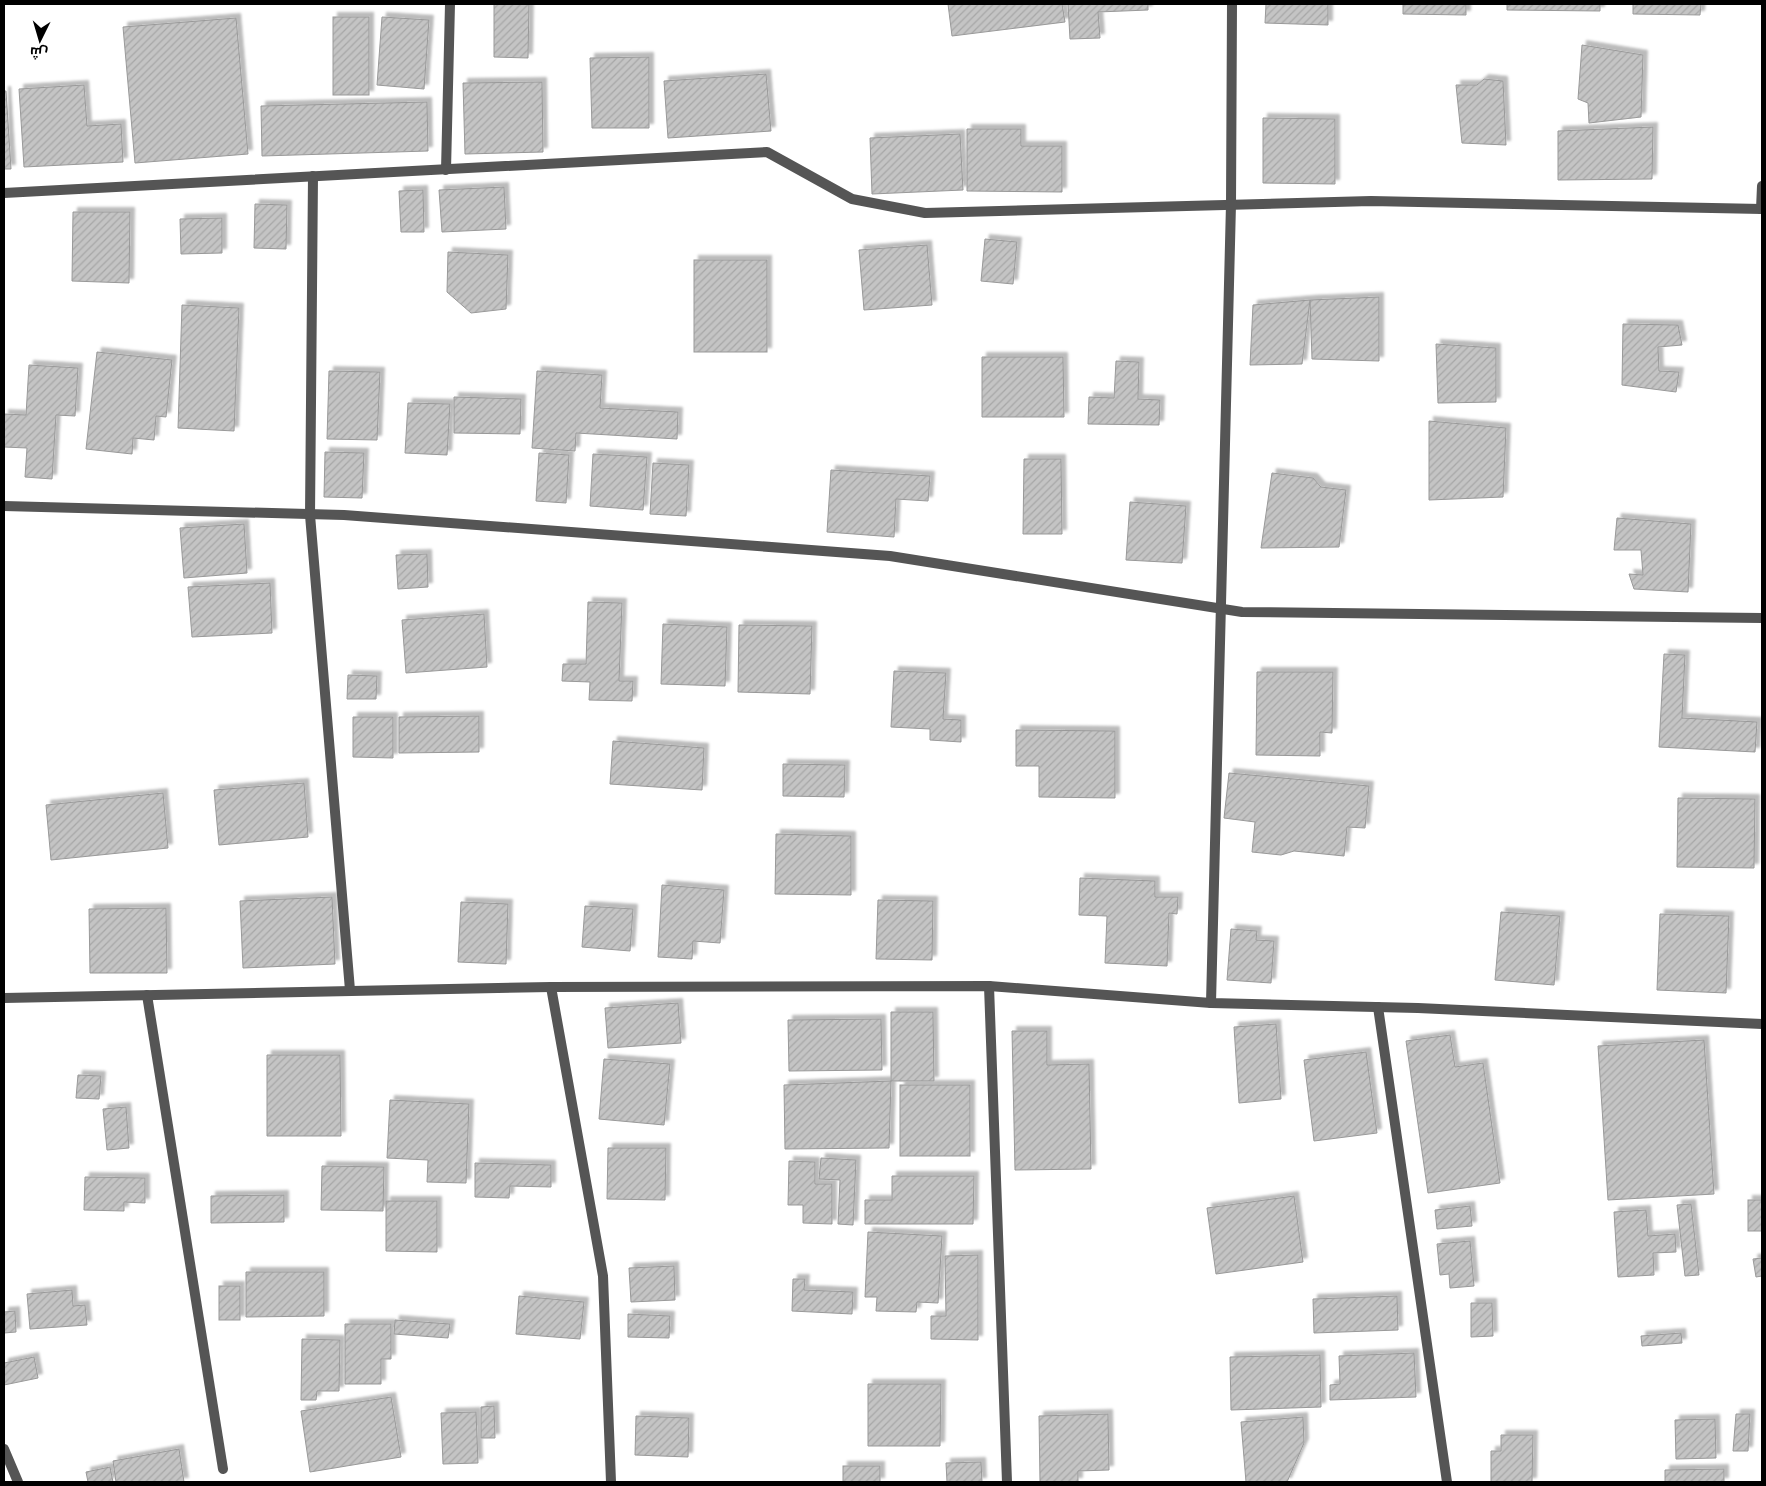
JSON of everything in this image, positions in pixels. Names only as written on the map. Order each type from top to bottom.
[{"type":"street","points":[[446,170],[450,4]]},
{"type":"street","points":[[1211,1003],[1222,609],[1232,4]]},
{"type":"street","points":[[4,193],[767,152],[852,200],[925,213],[1371,201],[1762,209],[1762,186]]},
{"type":"street","points":[[313,176],[310,515],[350,990]]},
{"type":"street","points":[[4,506],[344,515],[890,556],[1242,612],[1762,618]]},
{"type":"street","points":[[989,986],[1007,1482]]},
{"type":"street","points":[[4,998],[551,987],[989,986],[1211,1003],[1378,1007],[1762,1024]]},
{"type":"street","points":[[551,987],[603,1276],[611,1482]]},
{"type":"street","points":[[147,995],[223,1469]]},
{"type":"street","points":[[1378,1007],[1447,1482]]},
{"type":"street","points":[[4,1449],[18,1482]]},
{"type":"building","points":[[494,4],[529,4],[528,58],[494,57]]},
{"type":"building","points":[[948,4],[1062,4],[1065,22],[952,36]]},
{"type":"building","points":[[1068,4],[1148,4],[1148,10],[1098,12],[1100,38],[1070,39]]},
{"type":"building","points":[[1266,4],[1328,4],[1328,25],[1265,23]]},
{"type":"building","points":[[1403,4],[1466,4],[1466,15],[1403,14]]},
{"type":"building","points":[[1507,4],[1600,4],[1600,11],[1507,10]]},
{"type":"building","points":[[1633,4],[1701,4],[1700,15],[1633,14]]},
{"type":"building","points":[[333,17],[369,17],[369,95],[333,95]]},
{"type":"building","points":[[382,17],[429,20],[424,89],[377,85]]},
{"type":"building","points":[[236,18],[248,154],[135,163],[123,27]]},
{"type":"building","points":[[1582,45],[1643,55],[1641,117],[1589,123],[1588,103],[1578,99]]},
{"type":"building","points":[[649,57],[649,128],[592,128],[590,58]]},
{"type":"building","points":[[766,74],[771,131],[668,138],[664,81]]},
{"type":"building","points":[[1484,79],[1503,81],[1506,145],[1462,143],[1456,85],[1477,85]]},
{"type":"building","points":[[542,82],[543,152],[465,154],[463,83]]},
{"type":"building","points":[[84,85],[87,126],[121,124],[123,162],[24,167],[19,89]]},
{"type":"building","points":[[4,91],[6,91],[11,169],[4,169]]},
{"type":"building","points":[[427,102],[428,151],[262,156],[261,106]]},
{"type":"building","points":[[1263,118],[1335,119],[1335,184],[1263,183]]},
{"type":"building","points":[[1653,127],[1652,179],[1558,180],[1558,131]]},
{"type":"building","points":[[967,129],[1021,129],[1021,146],[1062,146],[1062,192],[967,191]]},
{"type":"building","points":[[960,134],[963,190],[872,194],[870,138]]},
{"type":"building","points":[[504,187],[506,229],[442,232],[439,190]]},
{"type":"building","points":[[423,190],[424,232],[401,232],[399,191]]},
{"type":"building","points":[[255,204],[287,205],[286,249],[254,248]]},
{"type":"building","points":[[73,212],[130,212],[129,283],[72,281]]},
{"type":"building","points":[[222,218],[222,253],[181,254],[180,219]]},
{"type":"building","points":[[985,239],[1017,242],[1013,284],[981,281]]},
{"type":"building","points":[[927,245],[932,305],[864,310],[859,250]]},
{"type":"building","points":[[448,252],[508,255],[506,309],[471,313],[447,292]]},
{"type":"building","points":[[694,260],[767,260],[767,352],[694,352]]},
{"type":"building","points":[[1379,297],[1379,361],[1312,359],[1310,300]]},
{"type":"building","points":[[1310,300],[1302,364],[1250,365],[1253,305]]},
{"type":"building","points":[[182,305],[239,308],[234,431],[178,428]]},
{"type":"building","points":[[1623,324],[1678,325],[1682,345],[1658,347],[1659,371],[1679,372],[1676,392],[1622,385]]},
{"type":"building","points":[[1436,344],[1496,348],[1496,402],[1438,403]]},
{"type":"building","points":[[97,352],[172,360],[166,417],[156,416],[154,440],[133,438],[132,454],[86,449]]},
{"type":"building","points":[[982,357],[1063,357],[1064,417],[982,417]]},
{"type":"building","points":[[1116,361],[1139,362],[1138,399],[1160,400],[1159,425],[1088,424],[1089,397],[1114,398]]},
{"type":"building","points":[[29,365],[78,368],[75,416],[56,415],[52,479],[25,477],[27,448],[4,447],[4,414],[26,415]]},
{"type":"building","points":[[329,371],[380,372],[377,440],[327,439]]},
{"type":"building","points":[[537,371],[602,375],[600,408],[678,412],[677,439],[576,433],[575,451],[532,448]]},
{"type":"building","points":[[454,397],[521,399],[520,434],[454,433]]},
{"type":"building","points":[[408,403],[450,404],[447,455],[405,453]]},
{"type":"building","points":[[1429,421],[1506,428],[1503,497],[1429,500]]},
{"type":"building","points":[[325,452],[364,453],[362,498],[324,497]]},
{"type":"building","points":[[539,453],[569,455],[566,503],[536,501]]},
{"type":"building","points":[[593,454],[647,457],[643,510],[590,506]]},
{"type":"building","points":[[1024,459],[1061,459],[1062,534],[1023,534]]},
{"type":"building","points":[[653,463],[689,465],[686,516],[650,514]]},
{"type":"building","points":[[831,470],[930,476],[928,501],[896,499],[894,537],[827,532]]},
{"type":"building","points":[[1272,473],[1313,478],[1321,487],[1346,490],[1339,547],[1261,548]]},
{"type":"building","points":[[1130,502],[1186,506],[1182,563],[1126,560]]},
{"type":"building","points":[[1617,518],[1691,524],[1688,592],[1634,589],[1629,574],[1643,575],[1641,550],[1614,550]]},
{"type":"building","points":[[244,524],[247,573],[184,578],[180,528]]},
{"type":"building","points":[[427,554],[428,587],[398,589],[396,555]]},
{"type":"building","points":[[270,583],[272,633],[192,637],[188,587]]},
{"type":"building","points":[[588,602],[622,603],[619,681],[633,681],[632,701],[589,700],[590,682],[562,681],[563,664],[586,664]]},
{"type":"building","points":[[484,614],[487,667],[406,673],[402,620]]},
{"type":"building","points":[[663,624],[727,627],[725,686],[661,684]]},
{"type":"building","points":[[739,625],[812,626],[810,694],[738,692]]},
{"type":"building","points":[[1664,654],[1685,655],[1682,718],[1757,722],[1755,752],[1659,747]]},
{"type":"building","points":[[894,671],[946,673],[943,719],[961,720],[961,742],[930,740],[930,729],[891,727]]},
{"type":"building","points":[[1257,672],[1333,672],[1332,733],[1320,732],[1320,756],[1256,755]]},
{"type":"building","points":[[348,675],[377,676],[376,699],[347,699]]},
{"type":"building","points":[[479,716],[479,752],[399,753],[399,717]]},
{"type":"building","points":[[353,717],[393,717],[393,758],[353,757]]},
{"type":"building","points":[[1016,730],[1115,731],[1115,798],[1039,797],[1039,766],[1016,766]]},
{"type":"building","points":[[613,741],[704,748],[702,790],[610,784]]},
{"type":"building","points":[[783,764],[845,765],[844,797],[783,796]]},
{"type":"building","points":[[1229,773],[1369,786],[1365,828],[1347,827],[1344,856],[1294,851],[1281,855],[1252,852],[1255,822],[1224,818]]},
{"type":"building","points":[[304,783],[308,837],[219,845],[214,790]]},
{"type":"building","points":[[163,793],[168,848],[51,860],[46,805]]},
{"type":"building","points":[[1678,798],[1755,799],[1754,868],[1677,867]]},
{"type":"building","points":[[776,834],[851,836],[851,895],[775,894]]},
{"type":"building","points":[[1080,878],[1155,881],[1155,897],[1178,897],[1177,914],[1169,913],[1167,966],[1105,963],[1107,916],[1079,915]]},
{"type":"building","points":[[662,885],[724,890],[720,943],[693,941],[692,959],[658,957]]},
{"type":"building","points":[[332,897],[335,964],[243,968],[240,901]]},
{"type":"building","points":[[878,900],[933,901],[932,960],[876,959]]},
{"type":"building","points":[[461,902],[508,904],[506,964],[458,962]]},
{"type":"building","points":[[585,906],[633,909],[630,951],[582,947]]},
{"type":"building","points":[[166,908],[167,973],[90,973],[89,909]]},
{"type":"building","points":[[1501,912],[1560,916],[1554,985],[1495,980]]},
{"type":"building","points":[[1660,914],[1729,916],[1726,993],[1657,990]]},
{"type":"building","points":[[1231,929],[1257,931],[1256,940],[1274,941],[1271,983],[1227,980]]},
{"type":"building","points":[[678,1003],[681,1043],[608,1048],[605,1008]]},
{"type":"building","points":[[891,1012],[933,1012],[934,1081],[891,1081]]},
{"type":"building","points":[[881,1019],[882,1070],[789,1071],[788,1020]]},
{"type":"building","points":[[1276,1024],[1281,1099],[1239,1103],[1234,1027]]},
{"type":"building","points":[[1012,1031],[1047,1031],[1047,1065],[1089,1064],[1091,1169],[1015,1170]]},
{"type":"building","points":[[1450,1035],[1455,1067],[1483,1063],[1500,1183],[1428,1193],[1406,1041]]},
{"type":"building","points":[[1704,1040],[1714,1194],[1608,1200],[1598,1046]]},
{"type":"building","points":[[1366,1052],[1377,1133],[1314,1141],[1304,1060]]},
{"type":"building","points":[[267,1055],[340,1055],[341,1136],[267,1136]]},
{"type":"building","points":[[604,1059],[670,1064],[664,1125],[599,1119]]},
{"type":"building","points":[[78,1075],[101,1076],[99,1099],[76,1098]]},
{"type":"building","points":[[891,1081],[889,1148],[785,1149],[784,1085]]},
{"type":"building","points":[[900,1085],[970,1085],[970,1156],[900,1156]]},
{"type":"building","points":[[390,1100],[469,1104],[466,1183],[427,1182],[428,1160],[387,1158]]},
{"type":"building","points":[[126,1107],[129,1148],[107,1150],[103,1109]]},
{"type":"building","points":[[608,1148],[666,1148],[665,1200],[607,1199]]},
{"type":"building","points":[[821,1158],[856,1160],[853,1225],[838,1224],[840,1180],[819,1179]]},
{"type":"building","points":[[789,1161],[815,1162],[815,1184],[832,1184],[832,1224],[803,1223],[803,1205],[788,1205]]},
{"type":"building","points":[[475,1163],[551,1165],[551,1187],[510,1186],[509,1198],[475,1197]]},
{"type":"building","points":[[322,1166],[384,1167],[383,1211],[321,1210]]},
{"type":"building","points":[[892,1176],[974,1176],[973,1224],[865,1224],[865,1200],[892,1200]]},
{"type":"building","points":[[85,1177],[145,1178],[145,1203],[124,1202],[124,1211],[84,1210]]},
{"type":"building","points":[[284,1195],[284,1222],[211,1223],[211,1196]]},
{"type":"building","points":[[1294,1196],[1303,1262],[1216,1274],[1207,1208]]},
{"type":"building","points":[[1748,1200],[1762,1200],[1762,1231],[1748,1231]]},
{"type":"building","points":[[386,1201],[437,1201],[437,1252],[386,1251]]},
{"type":"building","points":[[1691,1204],[1699,1275],[1685,1276],[1677,1205]]},
{"type":"building","points":[[1470,1206],[1472,1226],[1437,1229],[1435,1210]]},
{"type":"building","points":[[1646,1210],[1648,1236],[1675,1234],[1676,1252],[1653,1253],[1654,1275],[1618,1277],[1614,1212]]},
{"type":"building","points":[[868,1232],[942,1236],[938,1303],[917,1302],[916,1312],[876,1311],[877,1297],[865,1297]]},
{"type":"building","points":[[1470,1241],[1474,1286],[1450,1288],[1449,1274],[1440,1275],[1437,1244]]},
{"type":"building","points":[[978,1255],[978,1340],[931,1339],[931,1316],[946,1316],[945,1256]]},
{"type":"building","points":[[1762,1258],[1762,1276],[1756,1277],[1753,1259]]},
{"type":"building","points":[[674,1266],[675,1300],[631,1302],[629,1268]]},
{"type":"building","points":[[246,1272],[324,1272],[324,1316],[246,1317]]},
{"type":"building","points":[[793,1279],[805,1279],[804,1290],[853,1292],[852,1314],[792,1311]]},
{"type":"building","points":[[219,1286],[240,1286],[240,1320],[219,1320]]},
{"type":"building","points":[[72,1290],[73,1306],[85,1305],[87,1325],[30,1329],[27,1294]]},
{"type":"building","points":[[519,1296],[584,1302],[580,1339],[516,1334]]},
{"type":"building","points":[[1397,1296],[1398,1330],[1314,1333],[1313,1299]]},
{"type":"building","points":[[1471,1303],[1492,1303],[1493,1336],[1471,1337]]},
{"type":"building","points":[[15,1311],[16,1332],[4,1333],[4,1312]]},
{"type":"building","points":[[628,1314],[670,1316],[669,1338],[628,1337]]},
{"type":"building","points":[[395,1320],[450,1324],[448,1338],[394,1334]]},
{"type":"building","points":[[345,1324],[391,1324],[391,1359],[381,1359],[381,1384],[345,1384]]},
{"type":"building","points":[[1681,1333],[1682,1343],[1642,1346],[1641,1336]]},
{"type":"building","points":[[302,1339],[340,1340],[339,1391],[317,1391],[316,1400],[301,1400]]},
{"type":"building","points":[[1414,1353],[1416,1397],[1330,1400],[1330,1385],[1340,1384],[1339,1356]]},
{"type":"building","points":[[1320,1355],[1321,1407],[1231,1410],[1230,1357]]},
{"type":"building","points":[[34,1357],[38,1378],[4,1385],[4,1363]]},
{"type":"building","points":[[868,1384],[941,1384],[940,1446],[868,1446]]},
{"type":"building","points":[[391,1397],[401,1457],[310,1472],[301,1411]]},
{"type":"building","points":[[494,1406],[495,1438],[481,1438],[481,1407]]},
{"type":"building","points":[[476,1412],[478,1463],[443,1464],[441,1413]]},
{"type":"building","points":[[1108,1414],[1109,1470],[1078,1471],[1078,1482],[1040,1482],[1039,1416]]},
{"type":"building","points":[[1736,1414],[1750,1414],[1748,1451],[1733,1451]]},
{"type":"building","points":[[636,1416],[689,1418],[688,1457],[635,1455]]},
{"type":"building","points":[[1303,1417],[1304,1443],[1287,1482],[1246,1482],[1241,1422]]},
{"type":"building","points":[[1715,1419],[1716,1458],[1676,1459],[1675,1420]]},
{"type":"building","points":[[1501,1435],[1533,1435],[1532,1482],[1491,1482],[1491,1451],[1501,1451]]},
{"type":"building","points":[[179,1449],[184,1482],[116,1482],[113,1461]]},
{"type":"building","points":[[981,1462],[982,1482],[947,1482],[946,1463]]},
{"type":"building","points":[[843,1466],[880,1466],[880,1482],[843,1482]]},
{"type":"building","points":[[110,1467],[113,1482],[88,1482],[86,1472]]},
{"type":"building","points":[[1724,1469],[1724,1482],[1665,1482],[1665,1470]]}]
